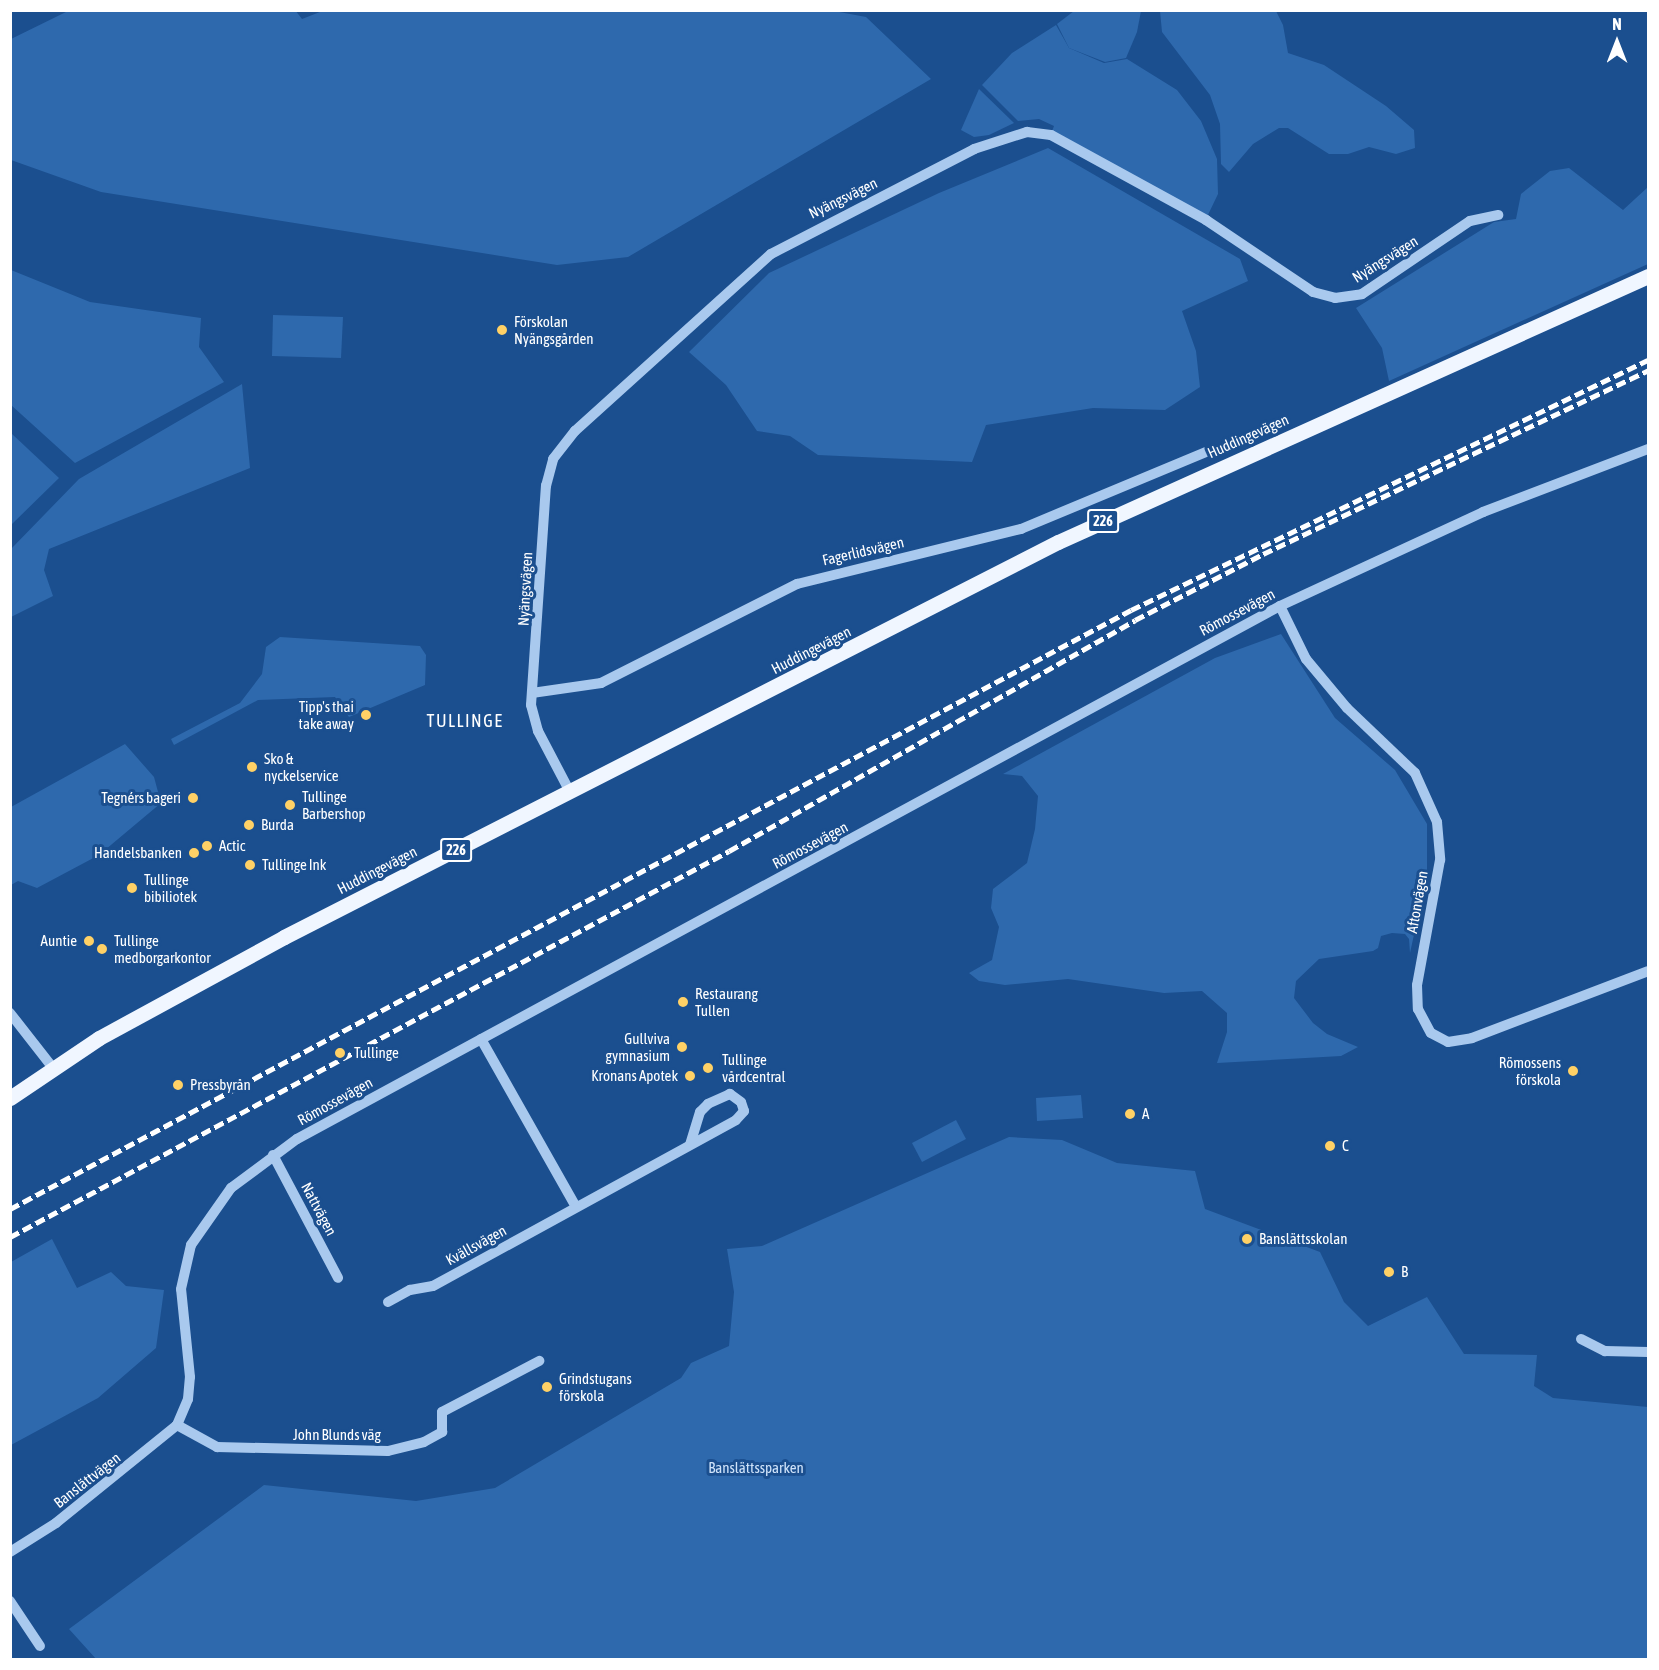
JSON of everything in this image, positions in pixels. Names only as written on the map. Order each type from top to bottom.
[{"type":"main road","name":"Huddingevägen","points":[[10,1098],[53,1068],[274,943],[1058,542],[1648,276]]},
{"type":"street","name":"Nyängsvägen","points":[[570,792],[538,731],[532,713],[546,486],[553,459],[564,442],[771,254],[974,149],[1027,132],[1051,135],[1206,220],[1313,292],[1335,298],[1362,294],[1470,220],[1498,215]]},
{"type":"street","name":"Römossevägen","points":[[177,1425],[188,1399],[190,1377],[181,1320],[184,1263],[191,1245],[215,1207],[231,1188],[273,1155],[481,1039],[1280,606],[1483,512],[1648,449]]},
{"type":"street","name":"Fagerlidsvägen","points":[[532,693],[602,683],[797,584],[1020,529],[1206,452]]},
{"type":"street","name":"Aftonvägen","points":[[1280,606],[1306,659],[1347,708],[1415,773],[1437,822],[1440,860],[1417,985],[1418,1010],[1431,1033],[1448,1042],[1472,1038],[1648,971]]},
{"type":"street","points":[[1637,976],[1648,981]]},
{"type":"street","points":[[10,1013],[53,1068]]},
{"type":"street","points":[[481,1039],[576,1208]]},
{"type":"street","name":"Kvällsvägen","points":[[388,1302],[410,1290],[433,1286],[742,1116],[741,1102],[730,1095],[708,1104],[700,1112],[690,1144]]},
{"type":"street","name":"Nattvägen","points":[[273,1155],[338,1278]]},
{"type":"street","points":[[1581,1339],[1605,1351],[1648,1352]]},
{"type":"street","name":"John Blunds väg","points":[[177,1425],[217,1447],[388,1451],[424,1442],[442,1432],[442,1412],[538,1361]]},
{"type":"street","name":"Banslättvägen","points":[[10,1552],[56,1523],[177,1425]]},
{"type":"street","points":[[10,1601],[40,1646]]},
{"type":"green space","points":[[295,10],[302,19],[325,10],[834,11],[866,17],[931,79],[628,257],[557,265],[101,192],[11,160],[11,39],[68,11]]},
{"type":"green space","points":[[1074,11],[1141,11],[1137,32],[1126,58],[1105,62],[1069,48],[1057,24]]},
{"type":"green space","points":[[1160,11],[1276,11],[1283,25],[1288,53],[1324,65],[1386,106],[1414,130],[1415,148],[1396,154],[1369,147],[1348,154],[1329,154],[1288,128],[1279,128],[1253,144],[1229,172],[1221,164],[1220,124],[1210,95],[1162,32]]},
{"type":"green space","points":[[1056,25],[1069,48],[1104,63],[1127,59],[1177,90],[1201,121],[1217,159],[1218,194],[1206,219],[1051,134],[1054,126],[1039,119],[1018,121],[982,85],[1012,53]]},
{"type":"green space","points":[[979,89],[1014,123],[989,135],[974,137],[961,130]]},
{"type":"green space","points":[[1048,148],[1240,259],[1248,281],[1182,311],[1196,351],[1200,387],[1165,410],[1093,408],[986,425],[972,462],[818,455],[790,436],[757,431],[726,385],[689,352],[769,273],[939,193]]},
{"type":"green space","points":[[1569,168],[1623,210],[1648,187],[1648,264],[1389,381],[1382,348],[1356,308],[1494,222],[1516,219],[1521,194],[1550,171]]},
{"type":"green space","points":[[11,270],[90,302],[201,318],[199,347],[224,382],[75,463],[11,405]]},
{"type":"green space","points":[[273,315],[343,317],[341,358],[272,356]]},
{"type":"green space","points":[[242,384],[250,468],[49,549],[44,570],[53,596],[11,617],[11,549],[79,479]]},
{"type":"green space","points":[[11,433],[59,478],[10,525]]},
{"type":"green space","points":[[1281,634],[1335,718],[1395,770],[1427,824],[1427,875],[1410,953],[1409,939],[1405,934],[1392,933],[1381,936],[1378,948],[1373,951],[1319,959],[1296,981],[1294,998],[1313,1023],[1327,1034],[1358,1047],[1341,1056],[1217,1063],[1227,1032],[1227,1013],[1202,991],[1164,993],[1068,979],[1005,985],[979,981],[969,973],[992,960],[999,927],[991,908],[993,889],[1027,863],[1035,829],[1038,796],[1022,776],[1003,774],[1215,658]]},
{"type":"green space","points":[[280,637],[420,646],[426,655],[425,685],[349,717],[335,697],[258,700],[174,745],[171,739],[240,703],[262,674],[266,647]]},
{"type":"green space","points":[[125,744],[154,777],[161,803],[99,855],[37,888],[18,881],[11,885],[11,807]]},
{"type":"green space","points":[[1081,1095],[1083,1118],[1037,1121],[1036,1098]]},
{"type":"green space","points":[[956,1120],[966,1139],[922,1162],[912,1143]]},
{"type":"green space","name":"Banslättssparken","points":[[1009,1137],[1062,1140],[1117,1163],[1195,1171],[1205,1209],[1320,1252],[1344,1302],[1368,1326],[1427,1297],[1464,1354],[1537,1355],[1534,1386],[1553,1398],[1648,1407],[1648,1659],[97,1660],[69,1629],[264,1485],[416,1501],[495,1488],[681,1378],[691,1363],[729,1346],[734,1292],[727,1249],[762,1246]]},
{"type":"green space","points":[[52,1239],[77,1288],[111,1272],[126,1286],[164,1290],[156,1348],[98,1398],[11,1445],[11,1262]]},
{"type":"railway","points":[[10,1209],[1131,610],[1648,360]]},
{"type":"railway","points":[[10,1237],[729,851],[1135,620],[1263,554],[1648,370]]},
{"type":"place","name":"Förskolan Nyängsgården","points":[[502,330]]},
{"type":"place","name":"Tipp's thai take away","points":[[366,715]]},
{"type":"place","name":"Sko & nyckelservice","points":[[252,767]]},
{"type":"place","name":"Tegnérs bageri","points":[[193,798]]},
{"type":"place","name":"Tullinge Barbershop","points":[[290,805]]},
{"type":"place","name":"Burda","points":[[249,825]]},
{"type":"place","name":"Actic","points":[[207,846]]},
{"type":"place","name":"Handelsbanken","points":[[194,853]]},
{"type":"place","name":"Tullinge Ink","points":[[250,865]]},
{"type":"place","name":"Tullinge bibiliotek","points":[[132,888]]},
{"type":"place","name":"Auntie","points":[[89,941]]},
{"type":"place","name":"Tullinge medborgarkontor","points":[[102,949]]},
{"type":"place","name":"Restaurang Tullen","points":[[683,1002]]},
{"type":"place","name":"Gullviva gymnasium","points":[[682,1047]]},
{"type":"place","name":"Tullinge","points":[[340,1053]]},
{"type":"place","name":"Tullinge vårdcentral","points":[[708,1068]]},
{"type":"place","name":"Römossens förskola","points":[[1573,1071]]},
{"type":"place","name":"Kronans Apotek","points":[[690,1076]]},
{"type":"place","name":"Pressbyrån","points":[[178,1085]]},
{"type":"place","name":"A","points":[[1130,1114]]},
{"type":"place","name":"C","points":[[1330,1146]]},
{"type":"place","name":"Banslättsskolan","points":[[1247,1239]]},
{"type":"place","name":"B","points":[[1389,1272]]},
{"type":"place","name":"Grindstugans förskola","points":[[547,1387]]},
{"type":"district","name":"TULLINGE","points":[[465,721]]}]
